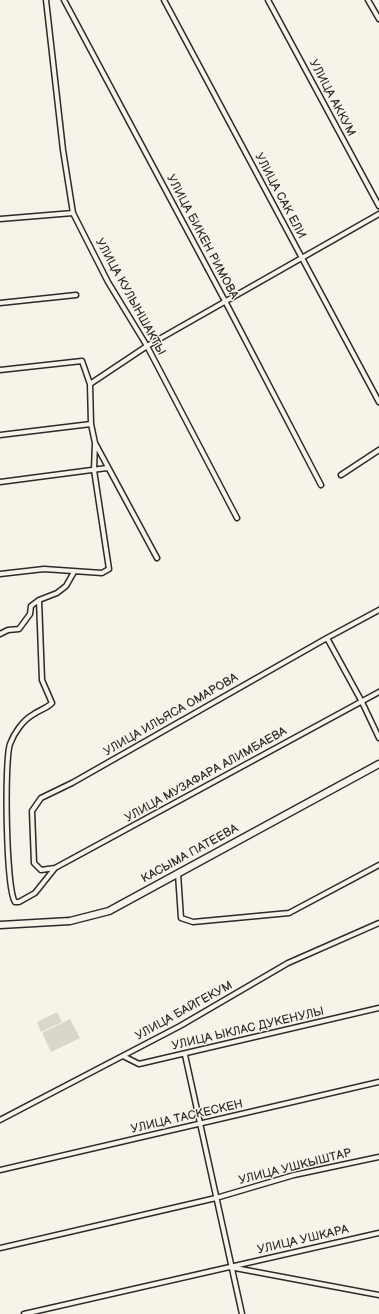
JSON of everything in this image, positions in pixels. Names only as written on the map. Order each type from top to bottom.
[{"type":"main road","name":"КАСЫМА ПАТЕЕВА","points":[[0,925],[70,921],[109,911],[379,764]]},
{"type":"street","name":"УЛИЦА КУЛЫНШАКТЫ","points":[[46,0],[63,150],[73,213],[108,282],[147,346],[236,518]]},
{"type":"street","name":"УЛИЦА БИКЕН РИМОВА","points":[[64,0],[225,301],[321,485]]},
{"type":"street","name":"УЛИЦА САК ЕЛИ","points":[[164,0],[379,402]]},
{"type":"street","name":"УЛИЦА АККУМ","points":[[268,0],[379,206]]},
{"type":"street","points":[[368,0],[379,19]]},
{"type":"street","points":[[0,219],[73,213]]},
{"type":"street","points":[[90,384],[147,346],[379,214]]},
{"type":"street","points":[[0,303],[76,295]]},
{"type":"street","points":[[0,370],[82,361],[90,384],[91,424],[95,443],[107,468],[157,558]]},
{"type":"street","points":[[0,435],[91,424]]},
{"type":"street","points":[[0,574],[44,570],[102,573],[109,569],[94,470],[95,443]]},
{"type":"street","points":[[341,475],[379,450]]},
{"type":"street","points":[[0,482],[107,468]]},
{"type":"street","points":[[0,634],[8,630],[19,629],[30,614],[31,606],[39,600],[57,594],[66,586],[74,572]]},
{"type":"street","points":[[39,600],[42,680],[52,703],[33,714],[20,726],[10,744],[7,758],[7,835],[11,890],[15,902],[19,902],[36,893],[55,868]]},
{"type":"street","name":"УЛИЦА ИЛЬЯСА ОМАРОВА","points":[[41,870],[34,863],[35,843],[32,825],[32,811],[41,798],[379,610]]},
{"type":"street","points":[[328,638],[362,702],[379,738]]},
{"type":"street","name":"УЛИЦА МУЗАФАРА АЛИМБАЕВА","points":[[41,870],[55,868],[379,692]]},
{"type":"street","points":[[178,874],[181,918],[193,922],[289,913],[379,865]]},
{"type":"street","name":"УЛИЦА БАЙГЕКУМ","points":[[0,1120],[180,1026],[288,963],[379,923]]},
{"type":"street","name":"УЛИЦА ЫКЛАС ДУКЕНУЛЫ","points":[[123,1056],[139,1064],[379,1008]]},
{"type":"street","points":[[185,1054],[242,1314]]},
{"type":"street","name":"УЛИЦА ТАСКЕСКЕН","points":[[0,1170],[379,1082]]},
{"type":"street","name":"УЛИЦА УШКЫШТАР","points":[[0,1248],[216,1198],[294,1175],[379,1156]]},
{"type":"street","name":"УЛИЦА УШКАРА","points":[[24,1314],[232,1268],[379,1233]]},
{"type":"street","points":[[232,1268],[379,1295]]},
{"type":"shaded area","points":[[57,1012],[62,1022],[41,1032],[37,1022]]},
{"type":"shaded area","points":[[70,1019],[80,1038],[51,1052],[42,1033]]}]
